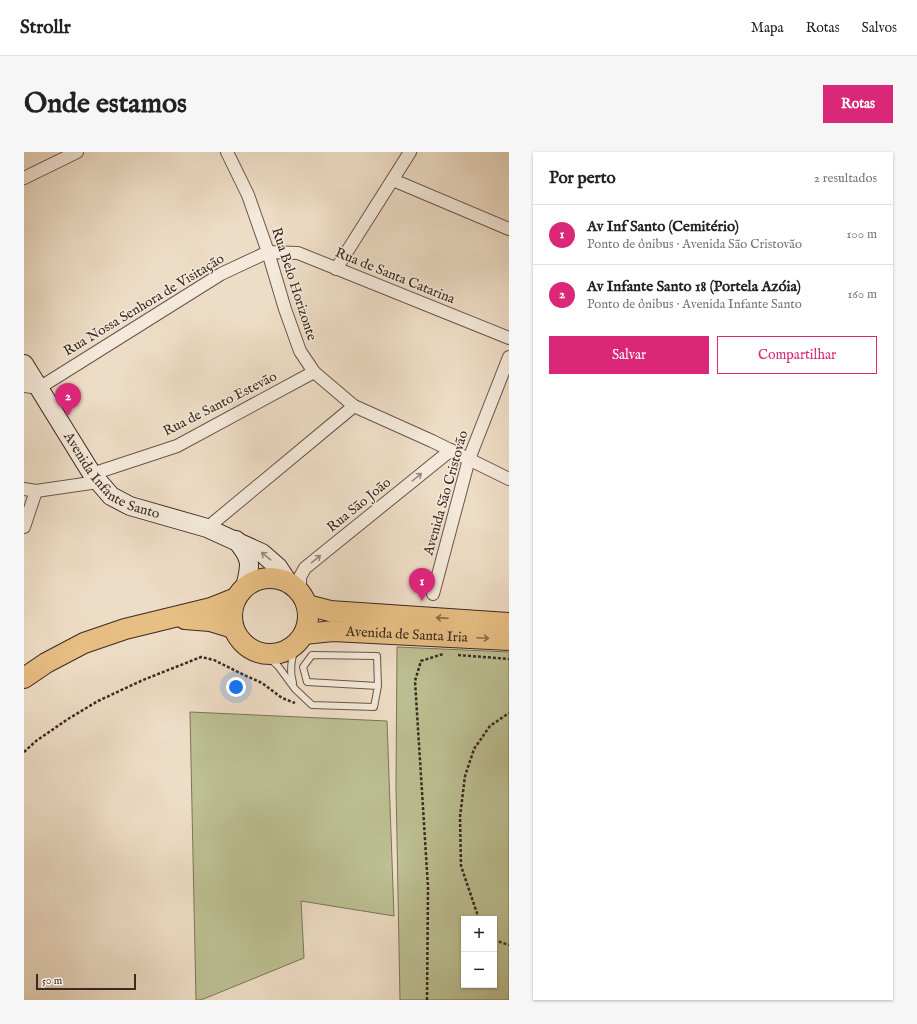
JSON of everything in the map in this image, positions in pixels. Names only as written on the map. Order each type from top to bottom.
[{"type":"main road","points":[[24,678],[46,663],[84,643],[125,629],[211,608],[240,592],[258,579],[273,578],[298,593],[308,620],[299,640],[281,653],[266,655],[252,650],[240,641],[233,628],[231,613],[240,592]]},
{"type":"main road","name":"Avenida de Santa Iria","points":[[298,593],[330,611],[509,623]]},
{"type":"main road","points":[[159,620],[187,619],[210,622],[233,628]]},
{"type":"main road","name":"Avenida de Santa Iria","points":[[299,640],[333,631],[509,640]]},
{"type":"street","points":[[24,178],[76,152]]},
{"type":"street","name":"Rua Belo Horizonte","points":[[227,152],[248,195],[300,351],[314,372],[354,406],[451,450],[509,479]]},
{"type":"street","points":[[336,269],[410,152]]},
{"type":"street","points":[[392,180],[509,229]]},
{"type":"street","name":"Rua de Santa Catarina","points":[[268,252],[298,253],[509,338]]},
{"type":"street","name":"Rua Nossa Senhora de Visitação","points":[[31,387],[221,274],[268,252]]},
{"type":"street","name":"Avenida São Cristovão","points":[[433,594],[469,459],[509,357]]},
{"type":"street","name":"Avenida Infante Santo","points":[[24,364],[31,387],[95,478],[111,496],[130,506],[207,528],[262,553],[278,567],[298,593]]},
{"type":"street","name":"Rua de Santo Estevão","points":[[24,489],[36,491],[95,478],[177,446],[314,372]]},
{"type":"street","points":[[207,528],[354,406]]},
{"type":"street","name":"Rua São João","points":[[298,593],[300,577],[305,568],[451,450]]},
{"type":"street","points":[[24,527],[36,491]]},
{"type":"street","points":[[236,540],[246,552],[250,568],[240,592]]},
{"type":"lane","points":[[295,689],[291,675],[292,660],[299,640]]},
{"type":"lane","points":[[266,655],[278,666],[295,689],[312,705],[374,707],[378,686],[377,656],[312,655],[303,667],[307,682],[378,686]]},
{"type":"path","points":[[427,1000],[428,887],[415,681],[421,660],[440,654],[448,655]]},
{"type":"path","points":[[455,655],[509,659]]},
{"type":"path","points":[[24,752],[36,741],[98,701],[143,680],[201,657],[214,660],[262,682],[282,698],[299,705],[310,703]]},
{"type":"path","points":[[478,916],[461,866],[460,817],[465,776],[474,749],[490,726],[509,713]]},
{"type":"path","points":[[497,941],[509,945]]},
{"type":"green space","points":[[397,647],[509,652],[509,1000],[400,1000],[396,786]]},
{"type":"green space","points":[[190,712],[387,721],[394,916],[301,901],[304,958],[201,1000],[196,1000]]},
{"type":"place","name":"Av Infante Santo 18 (Portela Azóia)","points":[[68,416]]},
{"type":"place","name":"Av Inf Santo (Cemitério)","points":[[422,601]]}]
